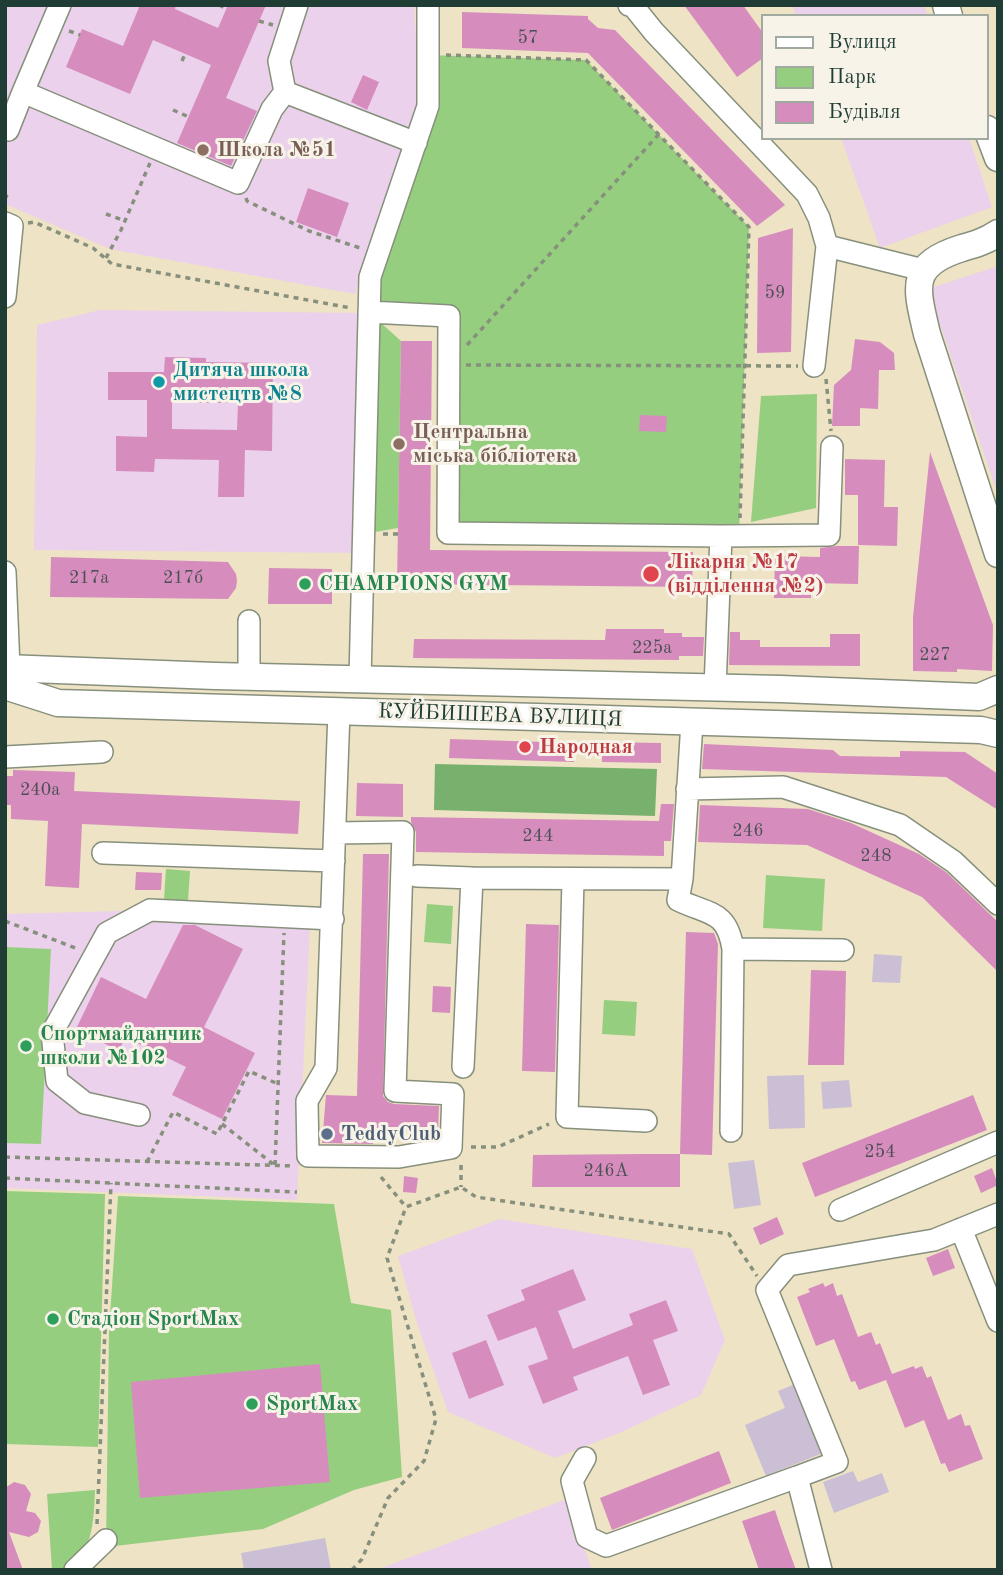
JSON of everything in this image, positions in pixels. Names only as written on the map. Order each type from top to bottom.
[{"type":"main road","points":[[989,134],[998,158]]},
{"type":"main road","points":[[993,239],[938,257],[923,270],[919,300],[998,554]]},
{"type":"main road","points":[[46,699],[46,680],[61,671]]},
{"type":"main road","name":"КУЙБИШЕВА ВУЛИЦЯ","points":[[7,674],[61,671],[988,693]]},
{"type":"main road","name":"КУЙБИШЕВА ВУЛИЦЯ","points":[[7,674],[46,699],[989,732]]},
{"type":"main road","points":[[988,693],[991,713],[989,732]]},
{"type":"lane","points":[[8,130],[60,5]]},
{"type":"lane","points":[[23,92],[238,183],[272,109],[285,92],[279,61],[296,5]]},
{"type":"lane","points":[[360,679],[370,277],[428,106],[428,5]]},
{"type":"lane","points":[[633,6],[654,32],[807,194],[819,218],[827,246],[814,366]]},
{"type":"lane","points":[[285,92],[416,144]]},
{"type":"lane","points":[[5,297],[9,225]]},
{"type":"lane","points":[[827,246],[923,270]]},
{"type":"lane","points":[[369,312],[449,316],[448,533],[828,535],[832,447]]},
{"type":"lane","points":[[715,688],[730,535]]},
{"type":"lane","points":[[5,572],[7,674]]},
{"type":"lane","points":[[249,621],[249,675]]},
{"type":"lane","points":[[335,833],[403,832],[396,1091],[453,1094],[451,1148],[399,1157],[308,1156],[307,1101],[326,1068],[339,711]]},
{"type":"lane","points":[[692,722],[682,878],[678,900],[718,916],[730,929],[733,949],[731,1131]]},
{"type":"lane","points":[[5,757],[102,752]]},
{"type":"lane","points":[[687,789],[783,787],[900,825],[954,862],[998,904]]},
{"type":"lane","points":[[103,853],[334,861]]},
{"type":"lane","points":[[417,876],[682,878]]},
{"type":"lane","points":[[463,1067],[472,878]]},
{"type":"lane","points":[[573,879],[567,1117],[646,1121]]},
{"type":"lane","points":[[139,1115],[85,1103],[57,1082],[52,1033],[107,933],[150,910],[332,919]]},
{"type":"lane","points":[[733,949],[843,950]]},
{"type":"lane","points":[[839,1210],[998,1142]]},
{"type":"lane","points":[[585,1458],[572,1481],[587,1537],[606,1546],[837,1462],[767,1290],[788,1265],[934,1240],[998,1214]]},
{"type":"lane","points":[[961,1230],[998,1321]]},
{"type":"lane","points":[[797,1477],[821,1570]]},
{"type":"lane","points":[[75,1570],[102,1533]]},
{"type":"path","points":[[219,5],[227,9]]},
{"type":"path","points":[[182,61],[185,54]]},
{"type":"path","points":[[427,55],[586,60],[749,227],[746,366],[730,535]]},
{"type":"path","points":[[173,110],[188,117]]},
{"type":"path","points":[[449,365],[659,134]]},
{"type":"path","points":[[106,258],[156,149]]},
{"type":"path","points":[[238,183],[247,201],[309,231],[378,254]]},
{"type":"path","points":[[5,199],[9,190]]},
{"type":"path","points":[[106,214],[125,221]]},
{"type":"path","points":[[9,225],[34,222],[93,248],[112,264],[369,312]]},
{"type":"path","points":[[449,365],[814,366],[825,373],[832,447]]},
{"type":"path","points":[[275,1165],[285,916]]},
{"type":"path","points":[[5,921],[95,956]]},
{"type":"path","points":[[147,1162],[173,1112],[217,1134],[249,1071],[278,1084]]},
{"type":"path","points":[[467,1147],[498,1147],[567,1117]]},
{"type":"path","points":[[222,1124],[275,1165]]},
{"type":"path","points":[[5,1157],[299,1166]]},
{"type":"path","points":[[461,1163],[461,1187]]},
{"type":"path","points":[[371,1175],[383,1177],[406,1207]]},
{"type":"path","points":[[5,1178],[297,1192]]},
{"type":"path","points":[[102,1533],[111,1183]]},
{"type":"path","points":[[352,1570],[362,1559],[388,1497],[424,1461],[436,1419],[387,1258],[406,1207],[461,1187]]},
{"type":"path","points":[[461,1187],[476,1197],[729,1234],[767,1290]]},
{"type":"shaded area","name":"Школа №51","points":[[5,5],[414,5],[419,97],[355,294],[110,249],[5,204]]},
{"type":"shaded area","points":[[792,5],[924,5],[927,14],[795,14]]},
{"type":"shaded area","points":[[842,140],[970,140],[992,207],[880,248]]},
{"type":"shaded area","points":[[998,266],[998,495],[928,289]]},
{"type":"shaded area","points":[[100,310],[359,313],[356,553],[34,550],[37,325]]},
{"type":"shaded area","points":[[311,906],[297,1200],[5,1188],[5,914]]},
{"type":"shaded area","points":[[874,954],[902,956],[900,983],[872,982]]},
{"type":"shaded area","points":[[804,1075],[805,1128],[769,1129],[767,1076]]},
{"type":"shaded area","points":[[849,1080],[852,1107],[823,1109],[821,1082]]},
{"type":"shaded area","points":[[754,1160],[761,1205],[734,1209],[728,1163]]},
{"type":"shaded area","points":[[500,1219],[692,1249],[725,1340],[701,1395],[619,1433],[555,1458],[448,1412],[417,1323],[398,1256]]},
{"type":"shaded area","points":[[795,1384],[823,1453],[766,1476],[745,1425],[785,1408],[778,1391]]},
{"type":"shaded area","points":[[853,1471],[858,1482],[882,1473],[889,1492],[834,1513],[823,1482]]},
{"type":"shaded area","points":[[567,1499],[592,1570],[376,1570]]},
{"type":"shaded area","points":[[325,1538],[331,1570],[244,1570],[241,1553]]},
{"type":"green space","points":[[427,55],[586,60],[749,227],[739,535],[448,533],[449,316],[370,313],[401,341],[398,528],[364,534],[370,277],[416,144]]},
{"type":"green space","points":[[817,394],[816,508],[751,522],[761,396]]},
{"type":"green space","points":[[435,764],[657,769],[655,816],[434,810]]},
{"type":"green space","points":[[166,869],[190,871],[188,901],[164,899]]},
{"type":"green space","points":[[766,875],[825,879],[822,931],[763,928]]},
{"type":"green space","points":[[427,904],[453,906],[451,944],[424,942]]},
{"type":"green space","name":"Спортмайданчик школи №102","points":[[5,947],[51,949],[41,1144],[5,1143]]},
{"type":"green space","points":[[604,1000],[637,1002],[635,1036],[602,1034]]},
{"type":"green space","name":"Стадіон SportMax","points":[[5,1191],[105,1194],[98,1447],[5,1444]]},
{"type":"green space","name":"SportMax","points":[[118,1196],[334,1204],[351,1303],[391,1310],[402,1477],[354,1490],[263,1529],[106,1547],[109,1331]]},
{"type":"green space","points":[[95,1490],[93,1522],[84,1552],[71,1570],[52,1570],[47,1494]]},
{"type":"building","points":[[140,5],[176,5],[175,9],[218,28],[228,5],[266,5],[226,98],[257,111],[231,166],[177,143],[211,65],[153,40],[130,94],[66,67],[82,29],[123,46]]},
{"type":"building","points":[[684,5],[743,5],[762,32],[762,59],[737,77]]},
{"type":"building","points":[[462,12],[588,16],[598,28],[615,30],[785,205],[757,226],[588,53],[462,48]]},
{"type":"building","points":[[363,75],[379,82],[367,110],[351,102]]},
{"type":"building","points":[[308,188],[349,203],[337,237],[296,222]]},
{"type":"building","points":[[793,228],[791,352],[757,353],[758,238]]},
{"type":"building","points":[[855,339],[880,342],[894,353],[895,370],[879,370],[878,409],[860,408],[860,426],[832,426],[834,385],[851,370]]},
{"type":"building","points":[[401,341],[432,341],[430,550],[693,552],[692,587],[397,584]]},
{"type":"building","points":[[165,357],[206,358],[206,362],[273,363],[272,451],[245,450],[244,497],[218,497],[219,460],[155,459],[154,472],[116,471],[116,436],[147,437],[147,400],[108,400],[108,372],[164,372]],"holes":[[[172,403],[238,403],[237,430],[172,429]]]},
{"type":"building","points":[[640,415],[667,416],[666,432],[639,431]]},
{"type":"building","points":[[930,452],[993,625],[992,671],[913,671],[913,617]]},
{"type":"building","points":[[845,459],[885,460],[884,507],[898,507],[897,546],[858,545],[858,495],[845,495]]},
{"type":"building","points":[[859,546],[858,584],[811,583],[811,598],[774,598],[775,556],[820,557],[820,548]]},
{"type":"building","points":[[51,557],[228,562],[236,574],[236,588],[228,599],[50,597]]},
{"type":"building","points":[[269,568],[332,569],[332,604],[268,604]]},
{"type":"building","points":[[606,629],[664,629],[664,633],[682,633],[682,637],[704,637],[703,656],[679,656],[679,660],[413,658],[414,639],[605,640]]},
{"type":"building","points":[[730,632],[740,632],[740,640],[760,640],[760,647],[830,647],[830,634],[860,634],[860,666],[729,665]]},
{"type":"building","points":[[450,739],[574,743],[574,762],[449,758]]},
{"type":"building","points":[[602,742],[661,743],[661,763],[602,762]]},
{"type":"building","points":[[704,744],[833,750],[840,756],[900,757],[900,751],[965,752],[998,774],[998,810],[946,777],[702,769]]},
{"type":"building","points":[[13,770],[75,772],[74,791],[300,801],[298,834],[82,824],[79,888],[45,886],[48,821],[11,819],[11,805],[5,805],[5,776],[13,776]]},
{"type":"building","points":[[357,783],[403,784],[403,817],[356,816]]},
{"type":"building","points":[[661,804],[674,804],[671,841],[664,841],[664,856],[416,852],[416,832],[411,822],[411,817],[659,821]]},
{"type":"building","points":[[700,805],[808,809],[851,823],[919,854],[946,872],[998,922],[998,972],[922,897],[807,845],[698,842]]},
{"type":"building","points":[[363,854],[389,854],[383,1096],[394,1104],[439,1106],[438,1132],[373,1131],[373,1144],[322,1143],[326,1095],[357,1096]]},
{"type":"building","points":[[136,872],[162,873],[161,890],[135,890]]},
{"type":"building","points":[[526,924],[559,925],[555,1072],[522,1071]]},
{"type":"building","points":[[183,925],[195,925],[243,949],[204,1027],[255,1053],[222,1119],[172,1095],[186,1067],[125,1037],[119,1051],[76,1029],[101,977],[146,999]]},
{"type":"building","points":[[686,932],[714,933],[718,944],[712,1155],[680,1154]]},
{"type":"building","points":[[811,970],[846,971],[844,1065],[808,1065]]},
{"type":"building","points":[[433,986],[451,987],[450,1013],[432,1012]]},
{"type":"building","points":[[973,1095],[987,1130],[815,1197],[802,1163]]},
{"type":"building","points":[[680,1154],[680,1187],[532,1187],[533,1155]]},
{"type":"building","points":[[992,1168],[998,1185],[981,1193],[974,1176]]},
{"type":"building","points":[[404,1176],[418,1178],[416,1193],[403,1192]]},
{"type":"building","points":[[777,1217],[784,1234],[760,1245],[753,1228]]},
{"type":"building","points":[[948,1249],[955,1268],[933,1276],[926,1258]]},
{"type":"building","points":[[573,1269],[586,1300],[558,1311],[573,1349],[633,1325],[629,1314],[666,1300],[678,1331],[653,1340],[670,1385],[643,1395],[628,1356],[573,1377],[578,1390],[543,1404],[528,1366],[548,1359],[536,1327],[498,1341],[487,1315],[525,1300],[521,1290]]},
{"type":"building","points":[[823,1283],[825,1287],[833,1283],[837,1296],[842,1294],[858,1337],[871,1332],[876,1345],[880,1343],[892,1374],[922,1366],[927,1378],[931,1376],[948,1420],[961,1414],[965,1426],[970,1425],[983,1459],[949,1472],[945,1463],[941,1464],[924,1420],[905,1428],[886,1380],[859,1390],[855,1381],[851,1382],[834,1339],[816,1346],[797,1297]]},
{"type":"building","points":[[486,1340],[504,1385],[469,1399],[452,1353]]},
{"type":"building","name":"SportMax","points":[[320,1364],[330,1482],[140,1498],[131,1382]]},
{"type":"building","points":[[719,1451],[731,1483],[612,1530],[600,1498]]},
{"type":"building","points":[[14,1482],[25,1485],[31,1494],[26,1511],[35,1513],[41,1521],[38,1532],[29,1537],[9,1532],[23,1570],[5,1570],[5,1488]]},
{"type":"building","points":[[775,1510],[796,1570],[759,1570],[742,1521]]},
{"type":"place","name":"Школа №51","points":[[203,150]]},
{"type":"place","name":"Дитяча школа мистецтв №8","points":[[159,382]]},
{"type":"place","name":"Центральна міська бібліотека","points":[[399,444]]},
{"type":"place","name":"Лікарня №17 (відділення №2)","points":[[651,574]]},
{"type":"place","name":"CHAMPIONS GYM","points":[[305,584]]},
{"type":"place","name":"Народная","points":[[525,747]]},
{"type":"place","name":"Спортмайданчик школи №102","points":[[26,1046]]},
{"type":"place","name":"TeddyClub","points":[[327,1134]]},
{"type":"place","name":"Стадіон SportMax","points":[[53,1319]]},
{"type":"place","name":"SportMax","points":[[252,1404]]}]
